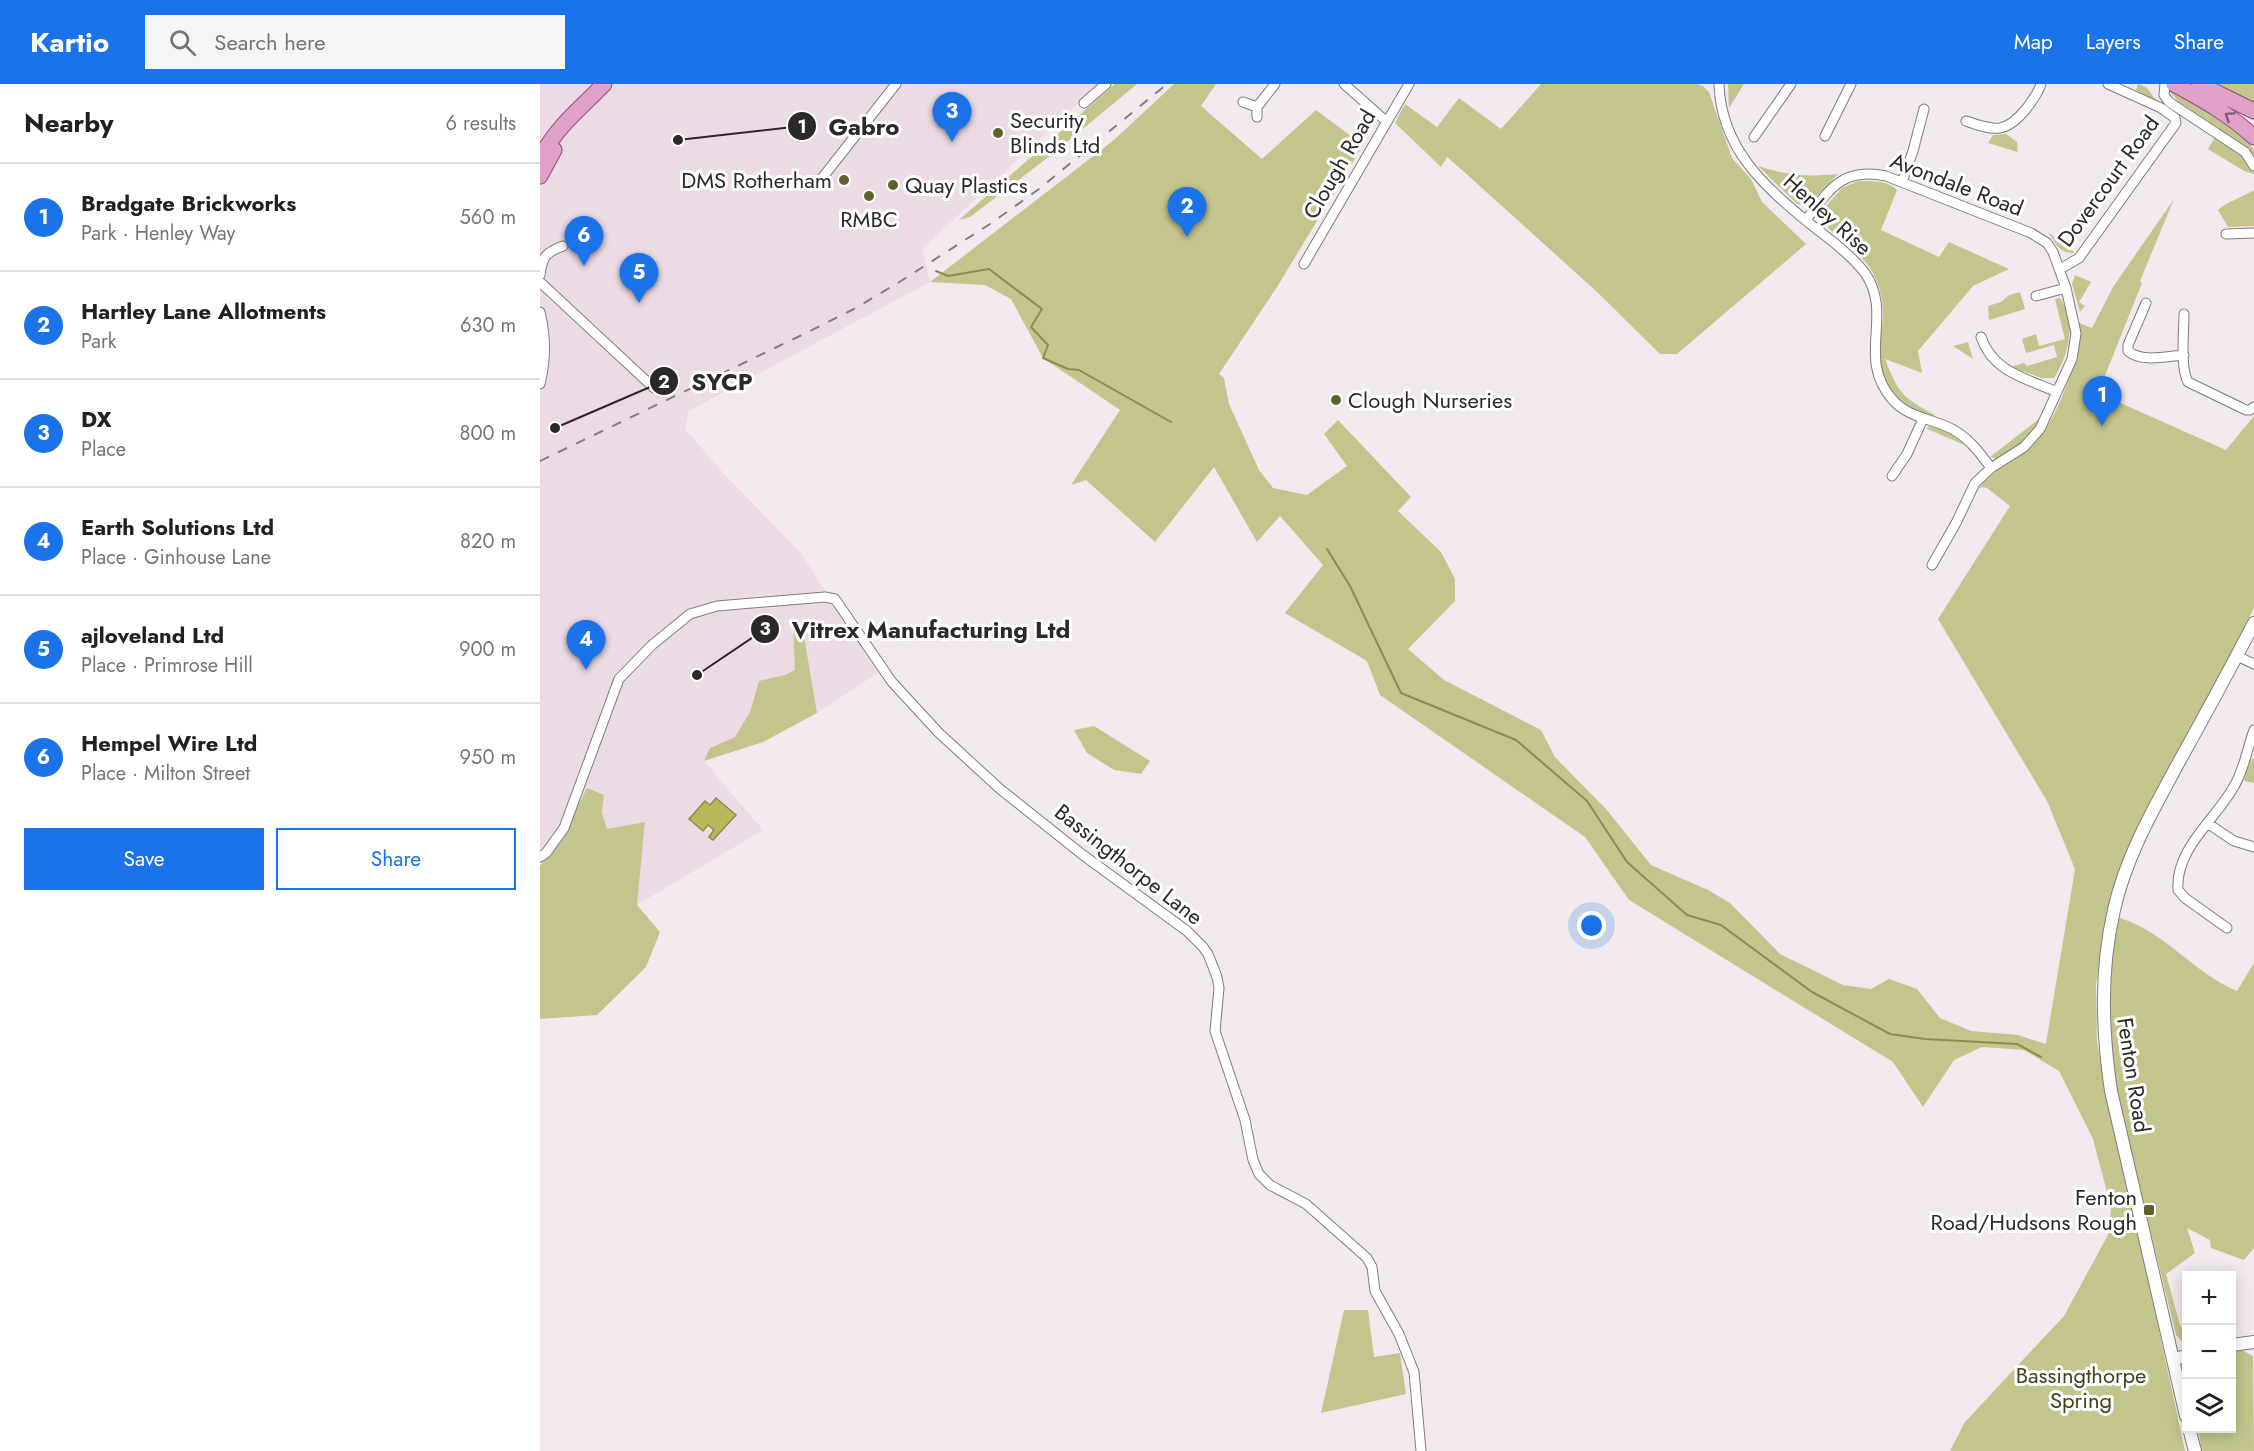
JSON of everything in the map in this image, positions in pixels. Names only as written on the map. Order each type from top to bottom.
[{"type":"main road","points":[[540,170],[545,142],[578,107],[604,84]]},
{"type":"main road","points":[[2174,84],[2201,90],[2254,111]]},
{"type":"main road","points":[[2201,90],[2254,137]]},
{"type":"main road","points":[[540,170],[565,131],[582,112],[588,100]]},
{"type":"street","points":[[819,182],[896,84]]},
{"type":"street","points":[[1084,103],[1106,84]]},
{"type":"street","points":[[1243,102],[1257,112],[1275,84]]},
{"type":"street","points":[[1344,84],[1387,122]]},
{"type":"street","name":"Clough Road","points":[[1304,264],[1409,84]]},
{"type":"street","name":"Henley Rise","points":[[1719,84],[1724,120],[1738,150],[1770,189],[1854,261],[1868,279],[1874,290],[1878,312],[1874,350],[1878,374],[1891,398],[1923,419],[1952,429],[1964,437],[1991,468]]},
{"type":"street","points":[[1754,137],[1791,84]]},
{"type":"street","points":[[1825,136],[1851,84]]},
{"type":"street","points":[[1966,121],[1992,129],[2011,126],[2032,101],[2041,84]]},
{"type":"street","name":"Dovercourt Road","points":[[2060,269],[2079,258],[2174,129],[2175,118],[2168,112],[2108,84]]},
{"type":"street","points":[[2165,84],[2164,94],[2169,102],[2245,153],[2254,166]]},
{"type":"street","points":[[1902,182],[1924,109]]},
{"type":"street","name":"Avondale Road","points":[[1806,220],[1836,184],[1853,175],[1873,173],[2031,232],[2047,243],[2060,269],[2076,333],[2072,359],[2040,429],[2013,455],[1991,468],[1975,483],[1932,565]]},
{"type":"street","points":[[2226,234],[2254,233]]},
{"type":"street","points":[[540,275],[544,256],[550,250],[563,246]]},
{"type":"street","points":[[540,282],[654,388]]},
{"type":"street","points":[[2037,296],[2066,288]]},
{"type":"street","points":[[2146,303],[2128,345],[2128,351],[2132,355],[2145,358],[2184,354]]},
{"type":"street","points":[[540,312],[544,327],[545,364],[540,384]]},
{"type":"street","points":[[2184,314],[2184,354],[2188,382],[2246,410],[2254,407]]},
{"type":"street","points":[[1981,337],[1988,354],[1997,363],[2011,372],[2057,392]]},
{"type":"street","points":[[1892,476],[1907,454],[1923,419]]},
{"type":"street","name":"Bassingthorpe Lane","points":[[540,857],[546,853],[564,828],[619,679],[652,645],[690,614],[717,606],[825,597],[836,599],[892,682],[939,734],[1000,789],[1083,855],[1187,932],[1208,954],[1219,988],[1215,1031],[1245,1120],[1253,1160],[1259,1174],[1270,1185],[1306,1204],[1367,1258],[1372,1267],[1375,1291],[1400,1334],[1414,1372],[1421,1451]]},
{"type":"street","name":"Fenton Road","points":[[2182,1394],[2111,1091],[2105,1049],[2103,982],[2113,912],[2130,859],[2164,789],[2254,623]]},
{"type":"street","points":[[2237,656],[2254,664]]},
{"type":"street","points":[[2227,928],[2173,891],[2187,854],[2234,788],[2251,751],[2254,730]]},
{"type":"street","points":[[2207,823],[2234,841],[2254,847],[2251,857]]},
{"type":"street","points":[[2236,1344],[2254,1342]]},
{"type":"street","points":[[2174,1359],[2182,1357]]},
{"type":"street","points":[[2190,1433],[2195,1451]]},
{"type":"shaded area","points":[[540,84],[1099,84],[922,249],[930,282],[689,411],[685,429],[726,476],[801,553],[878,673],[817,713],[802,625],[793,626],[795,670],[785,675],[759,681],[750,712],[735,737],[710,748],[704,761],[763,830],[637,905],[645,822],[607,829],[602,812],[604,795],[563,836],[540,866]]},
{"type":"shaded area","points":[[716,798],[736,815],[713,840],[709,837],[714,830],[708,825],[703,831],[689,819],[705,801],[710,805]]},
{"type":"green space","points":[[1115,84],[1137,84],[1055,152],[970,217],[959,220]]},
{"type":"green space","name":"Bassingthorpe Spring","points":[[1174,84],[1216,84],[1201,106],[1262,159],[1316,110],[1363,145],[1277,287],[1219,374],[1224,378],[1229,404],[1259,470],[1273,488],[1307,495],[1347,466],[1324,434],[1338,420],[1411,497],[1398,511],[1441,552],[1455,579],[1455,601],[1408,649],[1444,680],[1541,730],[1555,757],[1606,809],[1651,865],[1708,890],[1730,903],[1780,954],[1843,985],[1871,989],[1889,979],[1917,989],[1940,1018],[1971,1031],[2018,1035],[2046,1044],[2075,869],[2047,801],[1938,619],[2010,506],[1987,488],[1981,487],[1977,490],[1995,473],[2028,450],[2048,425],[2071,373],[2079,323],[2092,328],[2113,287],[2174,199],[2098,393],[2226,450],[2254,416],[2254,607],[2239,640],[2150,801],[2125,855],[2110,899],[2096,984],[2097,1043],[2185,1451],[1950,1451],[1965,1422],[2064,1316],[2109,1233],[2111,1207],[2093,1139],[2059,1071],[2024,1050],[1982,1047],[1954,1060],[1923,1107],[1893,1062],[1629,900],[1585,837],[1380,695],[1367,661],[1285,613],[1323,565],[1280,516],[1257,542],[1214,467],[1155,542],[1086,480],[1071,485],[1120,410],[1043,358],[1011,299],[985,285],[930,282],[1114,140]]},
{"type":"green space","points":[[1541,84],[1696,84],[1703,86],[1709,92],[1732,158],[1751,179],[1762,202],[1806,244],[1677,354],[1660,354],[1596,291],[1462,170],[1447,157],[1441,167],[1395,123],[1405,104],[1437,127],[1459,98],[1501,129]]},
{"type":"green space","points":[[1728,84],[1744,84],[1729,108]]},
{"type":"green space","points":[[2138,84],[2146,87],[2159,104],[2136,90]]},
{"type":"green space","points":[[2214,84],[2254,84],[2254,102],[2240,98]]},
{"type":"green space","points":[[2167,89],[2202,107],[2241,133],[2254,151],[2254,174],[2244,171],[2208,149],[2220,129],[2179,102]]},
{"type":"green space","points":[[2006,134],[2017,142],[2018,152],[1988,143],[1993,135]]},
{"type":"green space","points":[[1758,166],[1797,175],[1838,174],[1810,203],[1804,205],[1797,204]]},
{"type":"green space","points":[[1858,181],[1884,183],[1897,190],[1881,230],[1939,257],[1949,242],[2009,269],[1973,286],[1918,351],[1922,373],[1885,359],[1898,387],[1909,399],[1935,415],[1932,419],[1920,414],[1899,399],[1885,379],[1878,354],[1878,341],[1883,321],[1880,289],[1868,265],[1820,221],[1819,214],[1842,188]]},
{"type":"green space","points":[[2254,190],[2254,226],[2228,227],[2218,210],[2225,204]]},
{"type":"green space","points":[[2047,231],[2075,253],[2061,250]]},
{"type":"green space","points":[[2075,275],[2091,282],[2079,302],[2085,306],[2080,312],[2072,284]]},
{"type":"green space","points":[[2020,292],[2025,309],[1989,320],[1988,306]]},
{"type":"green space","points":[[2060,298],[2065,307],[2070,328],[2064,359],[2054,378],[2042,378],[2011,367],[2024,363],[2027,366],[2057,357],[2054,345],[2026,353],[2022,339],[2036,334],[2039,346],[2065,339],[2055,299]]},
{"type":"green space","points":[[1968,342],[1973,359],[1953,346]]},
{"type":"green space","points":[[2040,418],[2033,431],[2016,447],[1997,459],[1990,457]]},
{"type":"green space","points":[[1928,426],[1945,430],[1967,446],[1927,429]]},
{"type":"green space","points":[[802,624],[817,713],[763,742],[704,761],[710,748],[735,737],[750,712],[759,681],[785,675],[795,670],[793,626]]},
{"type":"green space","points":[[1094,726],[1150,761],[1141,774],[1114,770],[1087,753],[1074,730]]},
{"type":"green space","points":[[2254,758],[2254,783],[2244,781],[2251,760]]},
{"type":"green space","points":[[587,788],[604,795],[602,812],[607,829],[645,822],[637,905],[660,932],[646,967],[597,1015],[540,1019],[540,866],[563,836]]},
{"type":"green space","points":[[2117,917],[2150,932],[2206,973],[2237,991],[2254,963],[2254,1248],[2244,1260],[2211,1248],[2210,1240],[2187,1228],[2195,1253],[2166,1274],[2182,1328],[2182,1342],[2176,1335],[2112,1075],[2108,972]]},
{"type":"green space","points":[[1344,1310],[1368,1310],[1374,1357],[1400,1353],[1406,1394],[1321,1413]]},
{"type":"green space","points":[[2242,1350],[2253,1356],[2254,1451],[2202,1451],[2199,1433],[2236,1433],[2236,1351]]},
{"type":"waterway","points":[[936,271],[948,276],[989,269],[1042,309],[1031,327],[1048,345],[1043,358],[1068,369],[1079,370],[1171,422]]},
{"type":"waterway","points":[[1327,549],[1350,586],[1401,693],[1516,740],[1587,801],[1627,862],[1687,915],[1721,925],[1812,992],[1890,1034],[1925,1039],[2017,1044],[2041,1057]]},
{"type":"railway","points":[[540,461],[806,333],[854,309],[901,281],[990,224],[1039,189],[1167,84]]},
{"type":"place","name":"Security Blinds Ltd","points":[[998,133]]},
{"type":"place","name":"Gabro","points":[[678,140]]},
{"type":"place","name":"DX","points":[[952,142]]},
{"type":"place","name":"DMS Rotherham","points":[[844,180]]},
{"type":"place","name":"Quay Plastics","points":[[893,185]]},
{"type":"place","name":"RMBC","points":[[869,196]]},
{"type":"place","name":"Hartley Lane Allotments","points":[[1187,237]]},
{"type":"place","name":"Hempel Wire Ltd","points":[[584,266]]},
{"type":"place","name":"ajloveland Ltd","points":[[639,303]]},
{"type":"place","name":"Clough Nurseries","points":[[1336,400]]},
{"type":"place","name":"Bradgate Brickworks","points":[[2102,426]]},
{"type":"place","name":"SYCP","points":[[555,428]]},
{"type":"place","name":"Earth Solutions Ltd","points":[[586,670]]},
{"type":"place","name":"Vitrex Manufacturing Ltd","points":[[697,675]]},
{"type":"place","name":"Fenton Road/Hudsons Rough","points":[[2149,1210]]}]
